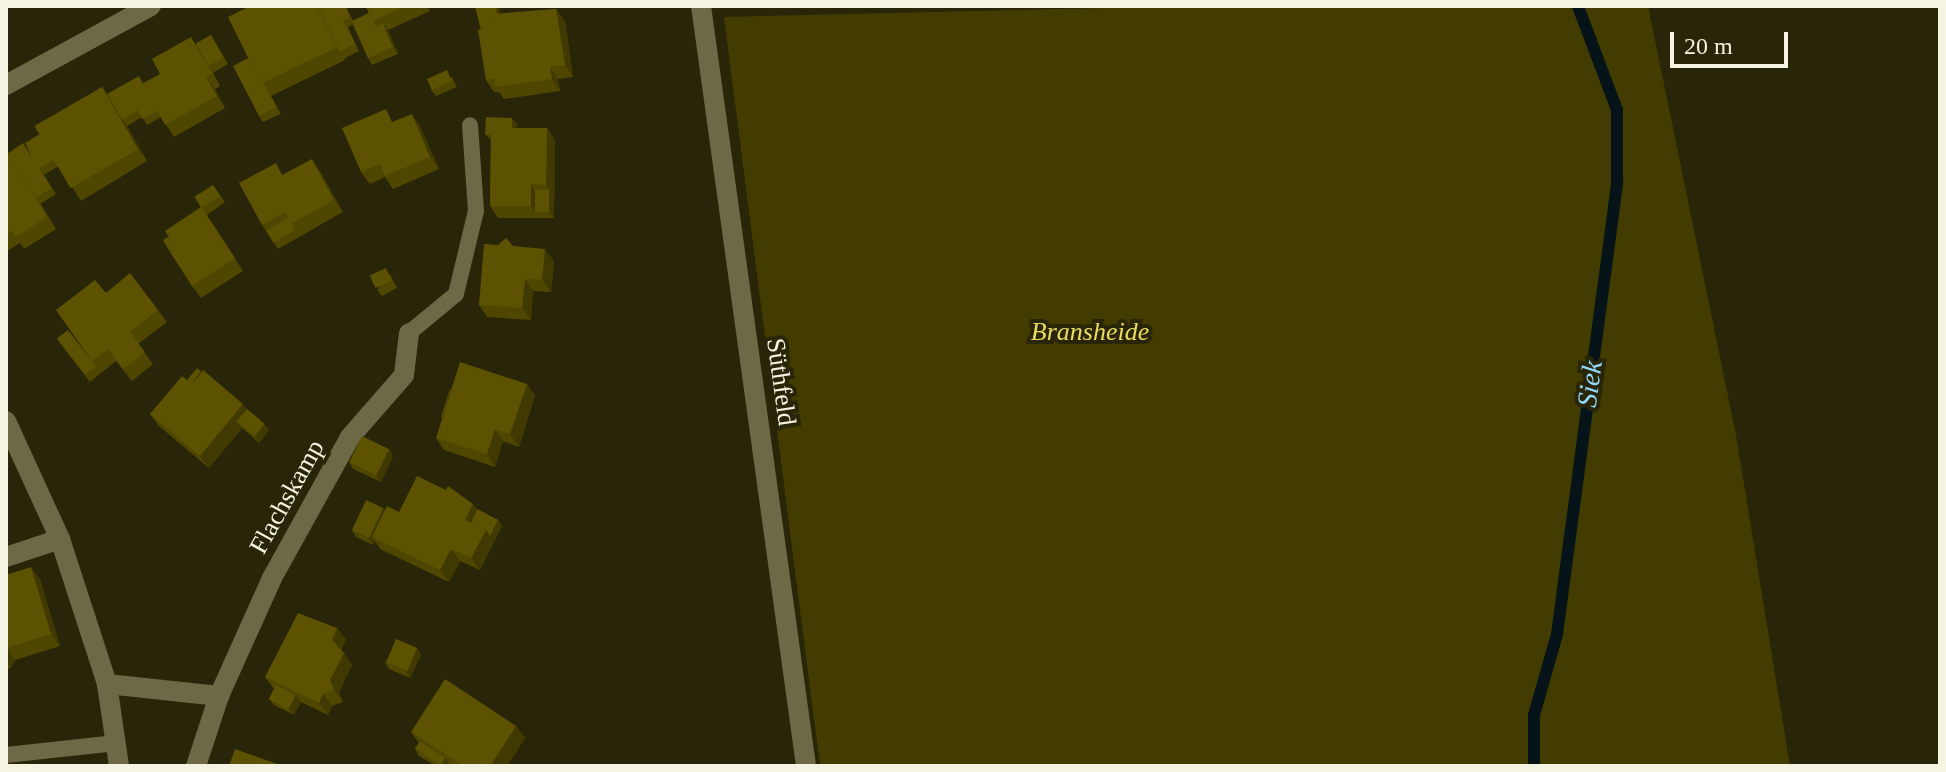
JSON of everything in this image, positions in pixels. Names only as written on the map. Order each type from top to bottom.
[{"type":"street","points":[[6,85],[151,6]]},
{"type":"street","name":"Süthfeld","points":[[701,6],[806,766]]},
{"type":"street","name":"Flachskamp","points":[[196,766],[219,696],[272,578],[343,449],[404,375],[409,333]]},
{"type":"street","points":[[6,421],[60,539],[107,684],[119,766]]},
{"type":"street","points":[[6,557],[60,539]]},
{"type":"street","points":[[107,684],[219,696]]},
{"type":"lane","points":[[409,333],[456,294],[476,211],[470,125]]},
{"type":"lane","points":[[6,755],[116,743]]},
{"type":"green space","name":"Bransheide","points":[[1191,6],[1648,6],[1736,435],[1790,766],[820,766],[724,17]]},
{"type":"building","points":[[250,6],[317,6],[337,47],[261,84],[228,17]]},
{"type":"building","points":[[318,6],[345,6],[350,18],[343,21],[355,44],[340,52]]},
{"type":"building","points":[[366,6],[406,6],[372,21]]},
{"type":"building","points":[[475,6],[496,6],[497,14],[493,14],[495,27],[481,30]]},
{"type":"building","points":[[556,9],[565,65],[550,67],[552,79],[495,87],[495,79],[486,80],[478,30],[495,27],[493,14]]},
{"type":"building","points":[[369,13],[376,27],[383,24],[393,47],[368,58],[352,21]]},
{"type":"building","points":[[211,35],[224,58],[209,66],[196,43]]},
{"type":"building","points":[[191,37],[212,74],[206,77],[217,96],[165,125],[142,84],[160,74],[152,59]]},
{"type":"building","points":[[248,58],[277,107],[259,116],[233,66]]},
{"type":"building","points":[[447,70],[452,81],[432,90],[427,79]]},
{"type":"building","points":[[139,76],[157,111],[142,119],[138,110],[122,120],[107,94]]},
{"type":"building","points":[[102,87],[138,149],[70,188],[34,126]]},
{"type":"building","points":[[386,109],[392,122],[412,114],[430,157],[385,176],[380,164],[361,172],[342,128]]},
{"type":"building","points":[[486,117],[512,118],[512,128],[491,128],[491,134],[485,134]]},
{"type":"building","points":[[491,128],[547,128],[546,185],[531,184],[531,206],[490,206]]},
{"type":"building","points":[[40,134],[55,159],[39,168],[51,188],[36,198],[7,154],[23,143],[32,158],[25,143]]},
{"type":"building","points":[[9,154],[47,217],[16,237],[12,231],[6,234],[6,156]]},
{"type":"building","points":[[312,159],[334,200],[291,224],[285,212],[262,225],[239,183],[276,163],[282,175]]},
{"type":"building","points":[[213,185],[220,196],[201,208],[194,197]]},
{"type":"building","points":[[535,190],[549,190],[549,212],[535,212]]},
{"type":"building","points":[[201,207],[235,258],[192,286],[170,252],[176,248],[165,231]]},
{"type":"building","points":[[288,218],[295,230],[273,243],[266,230]]},
{"type":"building","points":[[168,237],[176,248],[170,252],[163,240]]},
{"type":"building","points":[[506,238],[513,246],[545,249],[542,280],[525,279],[522,308],[479,305],[484,244],[498,245]]},
{"type":"building","points":[[386,268],[392,281],[376,288],[370,276]]},
{"type":"building","points":[[130,273],[158,310],[130,332],[145,352],[123,369],[108,349],[92,361],[56,310],[95,280],[106,293]]},
{"type":"building","points":[[68,330],[96,366],[85,375],[57,339]]},
{"type":"building","points":[[460,362],[527,384],[510,434],[495,429],[487,454],[436,438]]},
{"type":"building","points":[[197,368],[201,371],[192,384],[187,380]]},
{"type":"building","points":[[203,370],[243,404],[200,456],[150,414],[182,376],[192,384]]},
{"type":"building","points":[[247,409],[265,424],[254,436],[237,421]]},
{"type":"building","points":[[362,436],[389,449],[376,475],[349,462]]},
{"type":"building","points":[[417,476],[446,490],[448,486],[473,504],[465,520],[486,530],[471,558],[451,549],[440,570],[372,537],[387,506],[399,512]]},
{"type":"building","points":[[366,500],[383,508],[369,538],[352,530]]},
{"type":"building","points":[[477,509],[498,520],[490,536],[486,530],[471,523]]},
{"type":"building","points":[[31,567],[51,634],[6,648],[6,575]]},
{"type":"building","points":[[298,613],[337,628],[332,640],[344,653],[330,680],[334,690],[323,694],[319,703],[265,677]]},
{"type":"building","points":[[396,639],[417,648],[407,671],[386,662]]},
{"type":"building","points":[[445,679],[516,726],[490,766],[463,766],[411,732]]},
{"type":"building","points":[[276,685],[296,695],[288,709],[269,699]]},
{"type":"building","points":[[420,741],[445,758],[440,765],[415,748]]},
{"type":"building","points":[[235,749],[283,766],[229,766]]},
{"type":"waterway","name":"Siek","points":[[1534,766],[1534,715],[1557,634],[1617,182],[1617,110],[1578,6]]}]
